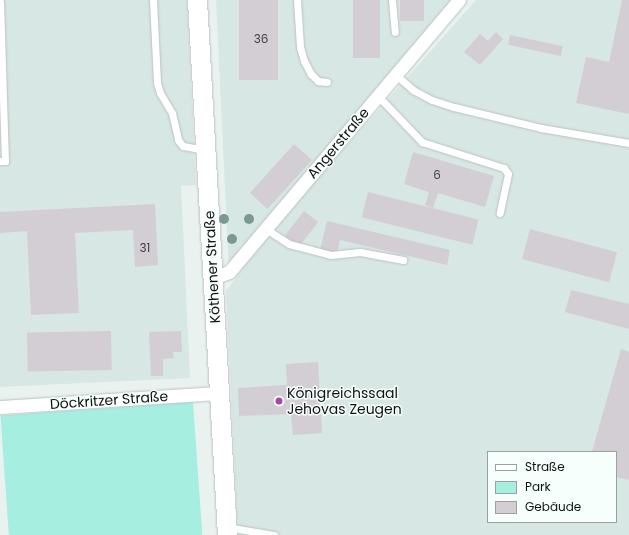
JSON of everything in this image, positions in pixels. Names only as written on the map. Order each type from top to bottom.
[{"type":"main road","name":"Köthener Straße","points":[[197,0],[227,531]]},
{"type":"street","name":"Angerstraße","points":[[213,278],[229,272],[459,0]]},
{"type":"street","name":"Döckritzer Straße","points":[[0,407],[219,393]]},
{"type":"lane","points":[[153,0],[157,83],[160,93],[172,113],[178,140],[183,146],[206,150]]},
{"type":"lane","points":[[297,0],[300,47],[304,61],[311,74],[318,81],[327,82]]},
{"type":"lane","points":[[392,0],[394,32]]},
{"type":"lane","points":[[0,2],[5,161],[0,162]]},
{"type":"lane","points":[[396,75],[413,90],[432,100],[447,105],[541,128],[629,143]]},
{"type":"lane","points":[[378,96],[422,142],[504,168],[508,174],[500,212]]},
{"type":"lane","points":[[266,229],[289,244],[331,255],[360,252],[403,260]]},
{"type":"lane","points":[[227,531],[274,535]]},
{"type":"shaded area","points":[[0,0],[187,0],[196,185],[181,186],[190,378],[0,387]]},
{"type":"shaded area","points":[[216,0],[459,0],[229,272]]},
{"type":"shaded area","points":[[476,0],[629,0],[629,535],[238,535],[226,291],[259,246]]},
{"type":"green space","points":[[193,402],[202,535],[9,535],[0,415]]},
{"type":"building","points":[[239,0],[278,0],[278,80],[239,80]]},
{"type":"building","points":[[353,0],[380,0],[380,58],[353,58]]},
{"type":"building","points":[[400,0],[424,0],[424,21],[400,21]]},
{"type":"building","points":[[622,0],[629,0],[629,114],[576,103],[586,57],[609,62]]},
{"type":"building","points":[[496,32],[503,39],[480,65],[464,52],[480,34],[488,41]]},
{"type":"building","points":[[510,35],[563,46],[561,56],[508,45]]},
{"type":"building","points":[[294,144],[312,160],[268,209],[250,193]]},
{"type":"building","points":[[413,152],[494,176],[485,207],[438,193],[433,208],[425,205],[429,192],[404,184]]},
{"type":"building","points":[[368,192],[479,220],[472,245],[362,217]]},
{"type":"building","points":[[155,204],[158,265],[135,267],[133,230],[75,233],[79,313],[31,315],[27,231],[0,233],[0,212]]},
{"type":"building","points":[[304,211],[318,222],[299,247],[285,235]]},
{"type":"building","points":[[327,221],[450,250],[447,265],[340,240],[337,253],[320,250]]},
{"type":"building","points":[[530,229],[617,252],[609,282],[522,259]]},
{"type":"building","points":[[571,290],[629,304],[629,329],[565,312]]},
{"type":"building","points":[[111,331],[112,370],[28,371],[27,332]]},
{"type":"building","points":[[181,331],[182,352],[173,352],[174,358],[163,359],[163,376],[151,376],[149,332]]},
{"type":"building","points":[[621,349],[629,352],[629,480],[617,477],[617,451],[592,451]]},
{"type":"building","name":"Königreichssaal Jehovas Zeugen","points":[[318,362],[322,433],[293,435],[291,414],[239,416],[238,388],[287,385],[286,364]]},
{"type":"place","name":"Königreichssaal Jehovas Zeugen","points":[[279,401]]}]
